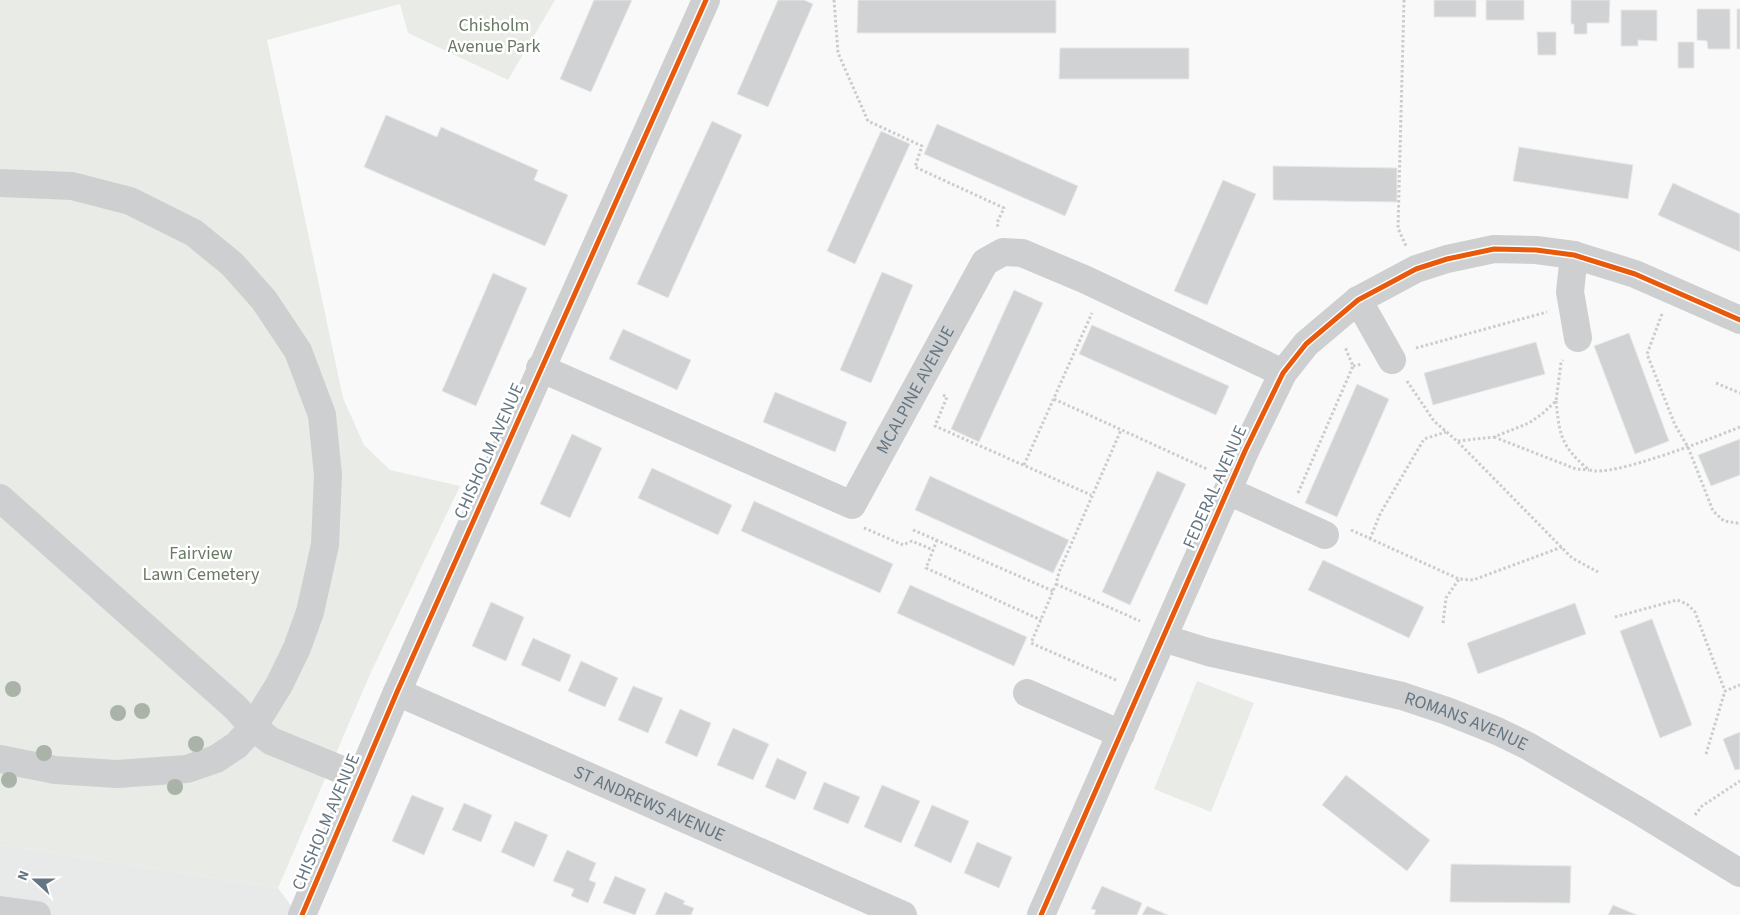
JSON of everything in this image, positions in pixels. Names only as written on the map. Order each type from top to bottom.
[{"type":"street","name":"CHISHOLM AVENUE","points":[[304,914],[397,692],[540,368],[706,0]]},
{"type":"street","points":[[0,183],[72,186],[130,201],[194,233],[232,264],[264,300],[298,351],[322,415],[328,475],[325,544],[310,612],[297,648],[279,685],[253,727],[237,745],[216,759],[187,769],[118,774],[54,770],[0,759]]},
{"type":"street","name":"FEDERAL AVENUE","points":[[1041,915],[1245,450],[1284,374],[1306,344],[1358,300],[1416,269],[1447,259],[1494,249],[1536,250],[1574,255],[1635,274],[1740,320]]},
{"type":"street","points":[[1002,252],[1022,253],[1104,288],[1284,374]]},
{"type":"street","name":"MCALPINE AVENUE","points":[[852,505],[985,262],[1002,252]]},
{"type":"street","points":[[1574,255],[1570,292],[1578,338]]},
{"type":"street","points":[[1358,300],[1392,360]]},
{"type":"street","points":[[540,368],[852,505]]},
{"type":"street","points":[[1230,486],[1287,518],[1325,535]]},
{"type":"street","points":[[0,498],[235,707],[253,727],[270,741],[361,776]]},
{"type":"street","name":"ROMANS AVENUE","points":[[1163,638],[1208,652],[1402,696],[1447,711],[1528,746],[1740,873]]},
{"type":"street","name":"ST ANDREWS AVENUE","points":[[397,692],[902,915]]},
{"type":"street","points":[[1027,693],[1121,734]]},
{"type":"street","points":[[0,910],[37,915]]},
{"type":"path","points":[[834,0],[838,53],[868,121],[922,146],[915,168],[1004,208],[997,223],[1002,252]]},
{"type":"path","points":[[1404,0],[1398,228],[1416,269]]},
{"type":"path","points":[[1024,465],[1104,288]]},
{"type":"path","points":[[1673,290],[1647,354],[1674,425],[1688,447],[1713,511],[1724,521],[1737,523],[1740,521]]},
{"type":"path","points":[[1572,306],[1421,346],[1392,360],[1434,421],[1457,441],[1572,558],[1598,572]]},
{"type":"path","points":[[1578,338],[1561,363],[1556,401],[1559,429],[1567,448],[1590,470]]},
{"type":"path","points":[[1287,518],[1353,366],[1344,344]]},
{"type":"path","points":[[919,382],[947,397],[935,426],[1092,496]]},
{"type":"path","points":[[1716,383],[1740,393]]},
{"type":"path","points":[[1054,399],[1121,430],[1230,486]]},
{"type":"path","points":[[1457,441],[1494,437],[1529,423],[1556,401]]},
{"type":"path","points":[[1494,437],[1576,470],[1604,472],[1688,447],[1740,427]]},
{"type":"path","points":[[1121,430],[1059,572],[1056,584],[1031,642],[1140,691]]},
{"type":"path","points":[[1370,539],[1380,514],[1424,439],[1446,432]]},
{"type":"path","points":[[852,505],[858,526],[903,545],[912,541],[933,550]]},
{"type":"path","points":[[1325,535],[1338,525],[1459,579],[1473,580],[1562,547]]},
{"type":"path","points":[[913,530],[1053,591]]},
{"type":"path","points":[[937,540],[926,568],[1041,620]]},
{"type":"path","points":[[1443,623],[1446,598],[1459,579]]},
{"type":"path","points":[[1056,584],[1140,621],[1163,638]]},
{"type":"path","points":[[1615,617],[1677,600],[1687,604],[1695,612],[1726,691],[1706,754]]},
{"type":"path","points":[[1726,691],[1740,685]]},
{"type":"path","points":[[1682,837],[1702,806],[1740,781]]},
{"type":"shaded area","points":[[0,845],[278,888],[298,915],[0,915]]},
{"type":"green space","name":"Fairview Lawn Cemetery","points":[[0,0],[555,0],[508,80],[408,33],[400,4],[267,40],[343,398],[364,445],[390,470],[460,486],[371,672],[278,888],[0,845]]},
{"type":"green space","points":[[1197,681],[1254,703],[1211,812],[1154,789]]},
{"type":"building","points":[[594,0],[632,0],[591,92],[560,79]]},
{"type":"building","points":[[778,0],[804,0],[813,4],[768,107],[737,94]]},
{"type":"building","points":[[858,0],[1056,0],[1056,33],[857,33]]},
{"type":"building","points":[[1434,0],[1476,0],[1476,17],[1434,17]]},
{"type":"building","points":[[1486,0],[1524,0],[1524,20],[1486,20]]},
{"type":"building","points":[[1571,0],[1610,0],[1609,23],[1587,23],[1587,34],[1574,34],[1574,24],[1571,24]]},
{"type":"building","points":[[1697,9],[1730,9],[1730,49],[1708,49],[1707,41],[1697,40]]},
{"type":"building","points":[[1737,9],[1740,9],[1740,49],[1737,49]]},
{"type":"building","points":[[1621,10],[1657,10],[1657,41],[1638,40],[1638,46],[1621,46]]},
{"type":"building","points":[[1537,32],[1556,32],[1556,55],[1538,55]]},
{"type":"building","points":[[1678,42],[1694,42],[1694,68],[1678,68]]},
{"type":"building","points":[[1060,48],[1189,48],[1189,79],[1059,79]]},
{"type":"building","points":[[386,115],[437,137],[441,127],[538,170],[534,180],[568,195],[545,246],[364,167]]},
{"type":"building","points":[[712,121],[742,135],[668,298],[637,284]]},
{"type":"building","points":[[937,124],[1078,186],[1065,216],[924,154]]},
{"type":"building","points":[[881,131],[910,144],[855,264],[827,251]]},
{"type":"building","points":[[1519,147],[1633,165],[1628,199],[1513,181]]},
{"type":"building","points":[[1273,166],[1397,168],[1397,202],[1273,200]]},
{"type":"building","points":[[1223,180],[1256,194],[1207,305],[1174,291]]},
{"type":"building","points":[[1673,183],[1740,214],[1740,252],[1658,215]]},
{"type":"building","points":[[882,272],[913,285],[871,383],[840,370]]},
{"type":"building","points":[[493,273],[527,288],[476,406],[442,391]]},
{"type":"building","points":[[1014,290],[1043,303],[979,442],[951,429]]},
{"type":"building","points":[[1092,325],[1229,386],[1216,415],[1079,354]]},
{"type":"building","points":[[623,329],[691,360],[677,390],[609,359]]},
{"type":"building","points":[[1629,333],[1669,441],[1635,454],[1594,346]]},
{"type":"building","points":[[1536,342],[1545,374],[1433,405],[1424,373]]},
{"type":"building","points":[[1357,384],[1389,399],[1337,517],[1305,503]]},
{"type":"building","points":[[775,392],[847,422],[835,452],[763,422]]},
{"type":"building","points":[[572,434],[602,448],[570,518],[540,504]]},
{"type":"building","points":[[1740,439],[1740,475],[1711,486],[1698,455]]},
{"type":"building","points":[[652,468],[732,505],[718,535],[638,498]]},
{"type":"building","points":[[1157,471],[1186,484],[1130,605],[1102,592]]},
{"type":"building","points":[[930,476],[1069,540],[1053,573],[915,510]]},
{"type":"building","points":[[754,501],[893,564],[880,593],[741,531]]},
{"type":"building","points":[[1323,560],[1424,607],[1409,638],[1308,590]]},
{"type":"building","points":[[910,585],[1027,637],[1014,666],[897,613]]},
{"type":"building","points":[[491,602],[524,617],[506,661],[472,646]]},
{"type":"building","points":[[1575,603],[1586,634],[1478,674],[1467,643]]},
{"type":"building","points":[[1652,619],[1692,725],[1660,738],[1620,631]]},
{"type":"building","points":[[533,638],[571,655],[560,682],[521,665]]},
{"type":"building","points":[[581,661],[618,678],[605,707],[568,691]]},
{"type":"building","points":[[633,686],[663,698],[648,733],[618,720]]},
{"type":"building","points":[[680,709],[711,723],[697,757],[665,743]]},
{"type":"building","points":[[733,728],[769,744],[753,780],[717,765]]},
{"type":"building","points":[[1740,732],[1740,769],[1735,770],[1723,739]]},
{"type":"building","points":[[777,758],[807,772],[795,800],[765,787]]},
{"type":"building","points":[[1346,775],[1430,840],[1407,871],[1322,805]]},
{"type":"building","points":[[824,782],[860,797],[848,824],[813,809]]},
{"type":"building","points":[[882,785],[920,801],[901,843],[864,827]]},
{"type":"building","points":[[412,795],[444,808],[424,855],[392,841]]},
{"type":"building","points":[[464,803],[492,815],[481,842],[452,830]]},
{"type":"building","points":[[932,805],[969,821],[951,863],[914,846]]},
{"type":"building","points":[[515,821],[548,835],[534,867],[501,852]]},
{"type":"building","points":[[977,842],[1012,857],[999,888],[964,873]]},
{"type":"building","points":[[567,850],[596,863],[589,880],[596,883],[588,903],[571,896],[574,889],[553,881]]},
{"type":"building","points":[[1451,864],[1571,866],[1570,903],[1450,902]]},
{"type":"building","points":[[615,876],[646,889],[635,915],[603,903]]},
{"type":"building","points":[[1102,886],[1142,903],[1137,915],[1094,915],[1096,910],[1091,909]]},
{"type":"building","points":[[665,892],[685,901],[683,904],[694,908],[691,915],[655,915]]},
{"type":"building","points":[[1613,905],[1637,915],[1608,915]]},
{"type":"building","points":[[1147,906],[1168,915],[1142,915]]},
{"type":"cycle path","points":[[302,915],[397,692],[706,0]]},
{"type":"cycle path","points":[[1041,915],[1245,451],[1283,373],[1306,344],[1358,300],[1416,269],[1447,259],[1494,249],[1536,250],[1574,255],[1635,274],[1740,320]]},
{"type":"park label","name":"Chisholm Avenue Park","points":[[494,35]]}]
